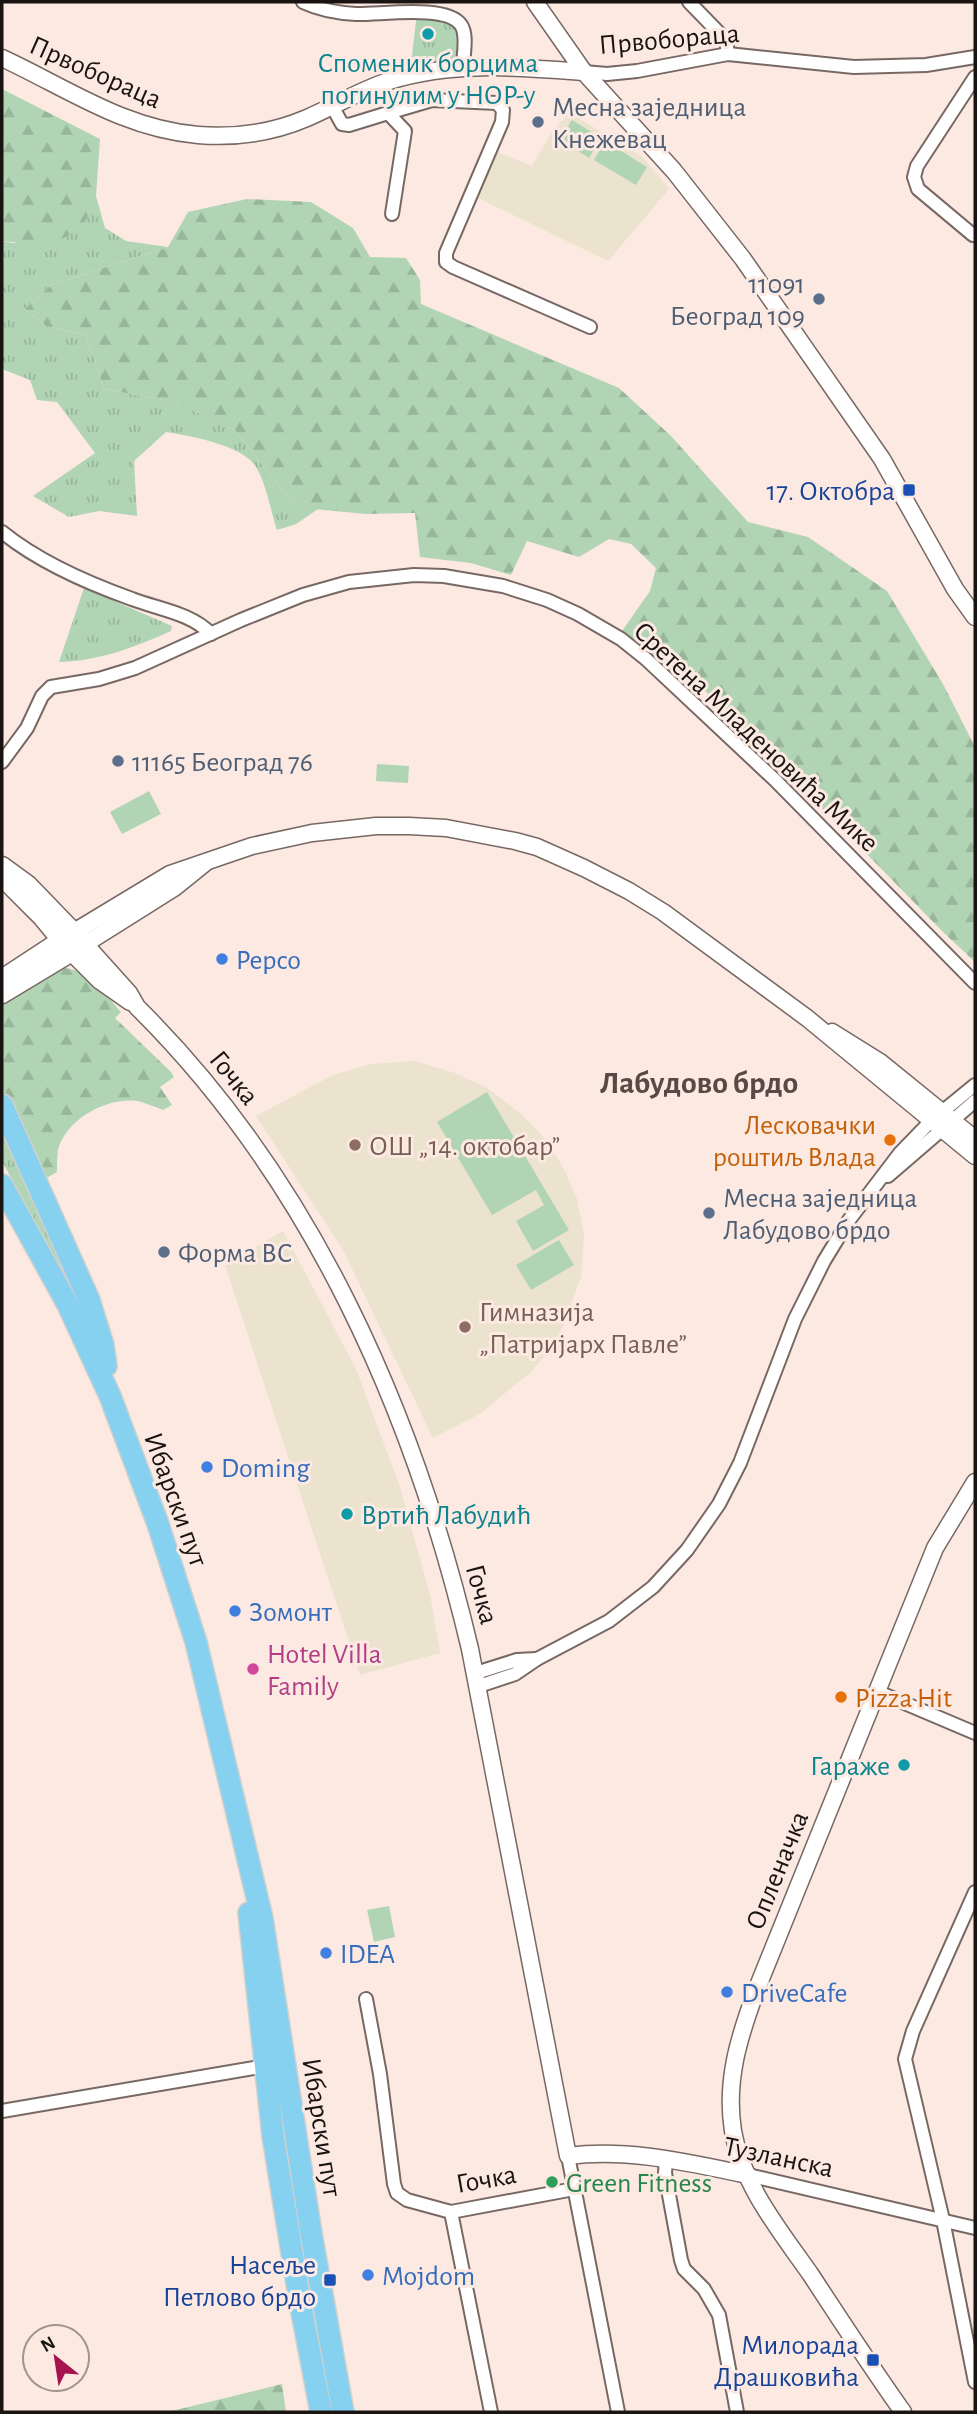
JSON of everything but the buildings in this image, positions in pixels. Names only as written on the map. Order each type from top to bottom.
[{"type":"main road","points":[[2,866],[28,885],[73,942]]},
{"type":"main road","points":[[2,877],[41,917],[73,942]]},
{"type":"main road","points":[[2,979],[73,942]]},
{"type":"main road","points":[[2,994],[73,942]]},
{"type":"main road","points":[[2,1105],[89,1300],[103,1345],[110,1396]]},
{"type":"main road","name":"Ибарски пут","points":[[2,1185],[68,1305],[110,1396],[158,1524],[196,1642],[262,1917],[275,2065],[343,2412]]},
{"type":"main road","name":"Ибарски пут","points":[[275,2065],[273,2136],[321,2412]]},
{"type":"street","points":[[303,2],[333,12],[431,13],[454,19],[464,32],[463,67]]},
{"type":"street","points":[[535,2],[584,72],[687,186],[743,259],[882,459],[954,589],[975,617]]},
{"type":"street","points":[[689,2],[726,40],[728,54]]},
{"type":"street","name":"Првобораца","points":[[2,58],[119,117],[196,135],[221,136],[258,133],[298,121],[387,81],[463,67],[607,74],[728,54],[854,67],[926,65],[975,57]]},
{"type":"street","points":[[973,235],[918,189],[914,177],[917,166],[975,77]]},
{"type":"street","points":[[332,106],[340,121],[346,125],[432,100],[497,103],[503,110],[502,122],[446,253],[446,262],[590,327]]},
{"type":"street","points":[[388,113],[405,131],[392,214]]},
{"type":"street","points":[[2,532],[41,559],[131,599],[195,621],[211,634]]},
{"type":"street","name":"Сретена Младеновића Мике","points":[[2,762],[51,687],[99,679],[135,668],[303,595],[349,582],[389,576],[473,579],[558,605],[621,639],[662,673],[775,780],[975,983]]},
{"type":"street","points":[[73,942],[174,888],[205,863],[253,846],[340,829],[376,826],[446,828],[515,841],[561,857],[629,891],[690,931],[807,1018],[852,1042],[942,1120],[975,1156]]},
{"type":"street","name":"Гочка","points":[[73,942],[100,981],[137,1006],[209,1084],[241,1125],[291,1203],[348,1301],[412,1448],[453,1581],[477,1679],[618,2412]]},
{"type":"street","points":[[477,1679],[517,1660],[537,1659],[581,1638],[628,1608],[659,1581],[698,1536],[736,1470],[795,1319],[824,1261],[849,1220],[880,1181],[975,1085]]},
{"type":"street","points":[[942,1120],[975,1101]]},
{"type":"street","points":[[942,1120],[975,1139]]},
{"type":"street","name":"Опленачка","points":[[903,2412],[774,2221],[748,2175],[737,2147],[732,2120],[731,2087],[737,2043],[761,1977],[876,1691],[935,1548],[975,1482]]},
{"type":"street","points":[[876,1691],[975,1733]]},
{"type":"street","points":[[975,1892],[905,2053],[943,2220],[975,2382]]},
{"type":"street","name":"Гочка","points":[[366,1999],[380,2074],[396,2190],[407,2200],[451,2212],[574,2189]]},
{"type":"street","points":[[2,2111],[275,2065]]},
{"type":"street","name":"Тузланска","points":[[568,2156],[612,2155],[666,2159],[748,2175],[975,2228]]},
{"type":"street","points":[[666,2159],[664,2173],[681,2260],[684,2269],[704,2289],[719,2315],[737,2412]]},
{"type":"street","points":[[451,2212],[491,2412]]},
{"type":"shaded area","points":[[570,113],[643,157],[669,189],[608,261],[476,197],[494,151],[532,166],[553,130]]},
{"type":"shaded area","points":[[415,1061],[455,1073],[487,1088],[519,1112],[547,1141],[564,1169],[577,1199],[584,1236],[581,1277],[559,1337],[532,1371],[481,1413],[433,1438],[343,1250],[256,1116],[333,1075],[371,1064]]},
{"type":"shaded area","points":[[283,1231],[356,1369],[400,1487],[430,1595],[440,1653],[360,1675],[225,1265]]},
{"type":"green space","points":[[417,13],[458,22],[463,67],[415,75],[412,55]]},
{"type":"green space","points":[[2,89],[100,139],[96,196],[82,229],[48,245],[2,241]]},
{"type":"green space","points":[[572,120],[601,138],[589,158],[560,139]]},
{"type":"green space","points":[[605,141],[647,167],[636,185],[594,160]]},
{"type":"green space","points":[[96,196],[105,228],[126,241],[168,247],[51,285],[25,309],[46,326],[86,335],[104,389],[175,402],[235,430],[290,500],[318,509],[296,524],[277,530],[263,481],[249,459],[228,447],[166,432],[134,461],[137,516],[99,511],[69,517],[33,496],[95,453],[57,402],[37,400],[30,380],[2,369],[2,241],[13,243],[81,229]]},
{"type":"green space","points":[[247,199],[311,202],[353,228],[370,257],[406,258],[420,280],[421,304],[619,388],[671,436],[748,522],[808,537],[887,591],[943,684],[975,747],[975,962],[697,683],[689,690],[622,631],[650,591],[656,568],[631,544],[609,539],[579,557],[527,541],[511,575],[471,563],[420,557],[415,513],[366,514],[314,509],[290,500],[235,430],[174,402],[104,389],[86,335],[46,326],[25,309],[51,285],[168,247],[188,212]]},
{"type":"green space","points":[[84,588],[172,626],[171,631],[116,652],[59,662]]},
{"type":"green space","points":[[377,764],[409,766],[408,783],[376,781]]},
{"type":"green space","points":[[149,791],[161,814],[122,834],[110,812]]},
{"type":"green space","points":[[64,968],[80,973],[96,984],[121,1012],[115,1018],[171,1072],[174,1077],[160,1087],[172,1105],[163,1110],[137,1101],[125,1101],[89,1112],[62,1139],[58,1150],[57,1172],[41,1181],[2,1100],[2,1002]]},
{"type":"green space","points":[[487,1092],[569,1230],[533,1251],[516,1221],[544,1205],[536,1190],[492,1215],[437,1122]]},
{"type":"green space","points":[[2,1116],[93,1329],[2,1161]]},
{"type":"green space","points":[[559,1240],[574,1265],[531,1290],[516,1265]]},
{"type":"green space","points":[[389,1906],[395,1937],[374,1942],[367,1910]]},
{"type":"green space","points":[[282,2384],[286,2412],[168,2412]]},
{"type":"place","name":"Споменик борцима погинулим у НОР-у","points":[[428,34]]},
{"type":"place","name":"Месна заједница Кнежевац","points":[[538,122]]},
{"type":"place","name":"11091 Београд 109","points":[[819,299]]},
{"type":"place","name":"17. Октобра","points":[[909,490]]},
{"type":"place","name":"11165 Београд 76","points":[[118,761]]},
{"type":"place","name":"Pepco","points":[[222,959]]},
{"type":"place","name":"Лесковачки роштиљ Влада","points":[[890,1140]]},
{"type":"place","name":"ОШ „14. октобар”","points":[[355,1145]]},
{"type":"place","name":"Месна заједница Лабудово брдо","points":[[709,1213]]},
{"type":"place","name":"Форма ВС","points":[[164,1252]]},
{"type":"place","name":"Гимназија „Патријарх Павле”","points":[[465,1327]]},
{"type":"place","name":"Doming","points":[[207,1467]]},
{"type":"place","name":"Вртић Лабудић","points":[[347,1514]]},
{"type":"place","name":"Зомонт","points":[[235,1611]]},
{"type":"place","name":"Hotel Villa Family","points":[[253,1669]]},
{"type":"place","name":"Pizza Hit","points":[[841,1697]]},
{"type":"place","name":"Гараже","points":[[904,1765]]},
{"type":"place","name":"IDEA","points":[[326,1953]]},
{"type":"place","name":"DriveCafe","points":[[727,1992]]},
{"type":"place","name":"Green Fitness","points":[[552,2182]]},
{"type":"place","name":"Mojdom","points":[[368,2275]]},
{"type":"place","name":"Насеље Петлово брдо","points":[[330,2280]]},
{"type":"place","name":"Милорада Драшковића","points":[[873,2360]]},
{"type":"district","name":"Лабудово брдо","points":[[699,1082]]}]
